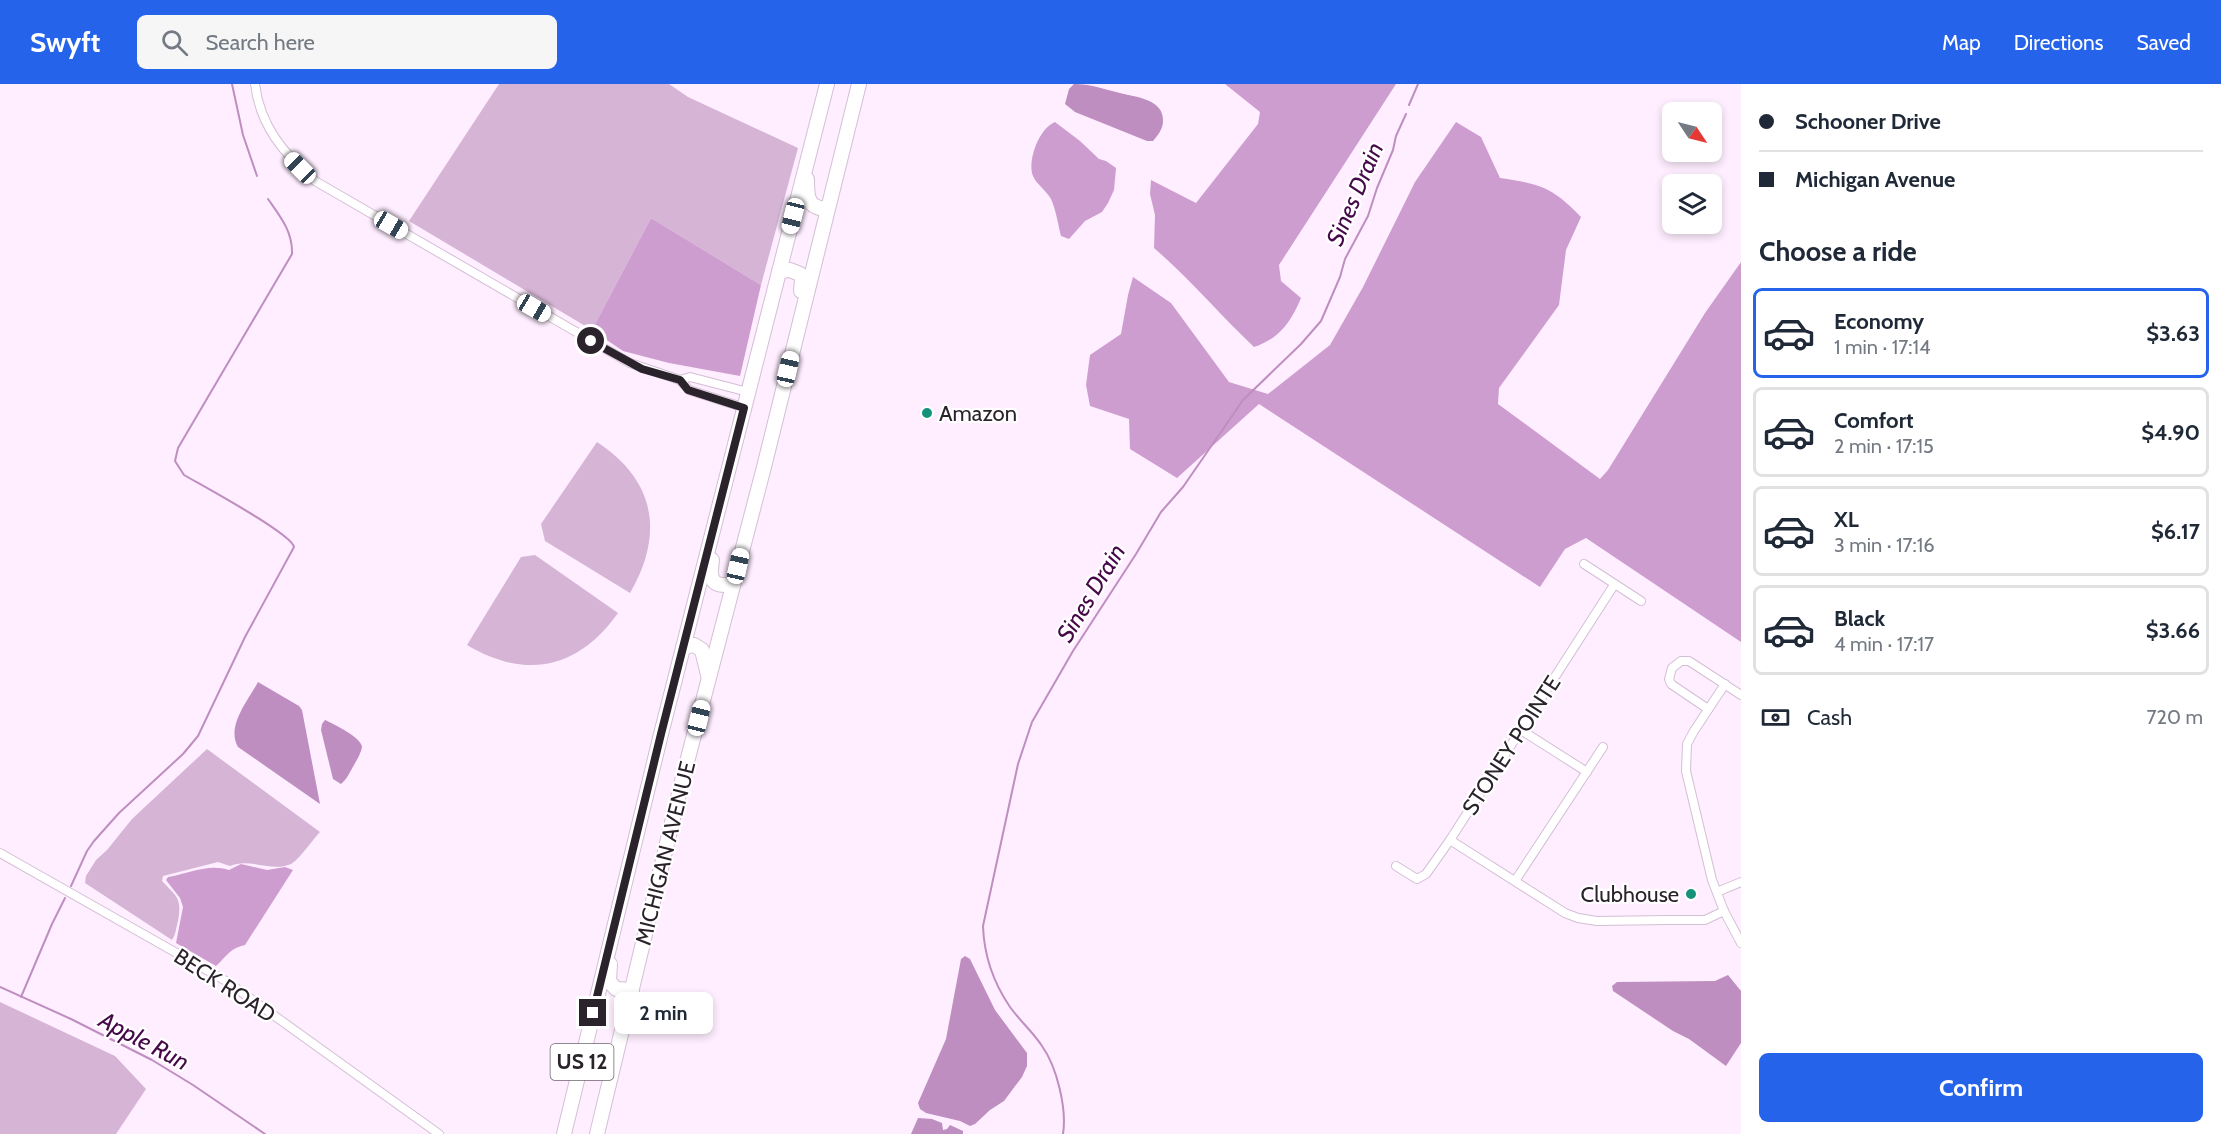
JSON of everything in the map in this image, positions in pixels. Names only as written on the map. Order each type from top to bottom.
[{"type":"main road","name":"MICHIGAN AVENUE","points":[[564,1134],[683,647],[826,84]]},
{"type":"main road","name":"MICHIGAN AVENUE","points":[[597,1134],[859,84]]},
{"type":"main road","points":[[808,156],[808,200],[812,206],[827,209]]},
{"type":"main road","points":[[779,271],[790,270],[800,274],[803,305]]},
{"type":"main road","points":[[717,517],[710,575],[717,584],[733,584]]},
{"type":"main road","points":[[683,647],[694,645],[702,650],[706,658],[709,680]]},
{"type":"main road","points":[[611,941],[609,981],[616,989],[632,990]]},
{"type":"street","points":[[255,84],[262,114],[275,139],[285,153],[315,181],[630,363],[680,380],[688,390],[744,408]]},
{"type":"street","points":[[680,380],[690,377],[748,392]]},
{"type":"street","points":[[1584,564],[1641,601]]},
{"type":"street","name":"STONEY POINTE","points":[[1396,866],[1417,879],[1426,873],[1450,840],[1614,585]]},
{"type":"street","points":[[1708,709],[1671,684],[1669,679],[1672,668],[1681,661],[1689,661],[1741,695]]},
{"type":"street","points":[[1725,684],[1688,744],[1686,771],[1709,868],[1724,911],[1741,943]]},
{"type":"street","points":[[1521,730],[1587,772]]},
{"type":"street","points":[[1515,881],[1603,747]]},
{"type":"street","points":[[1450,840],[1565,913],[1588,920],[1705,920],[1724,911]]},
{"type":"street","name":"BECK ROAD","points":[[0,853],[226,981],[439,1134]]},
{"type":"street","points":[[1717,892],[1741,882]]},
{"type":"shaded area","points":[[499,84],[669,84],[688,97],[798,148],[761,285],[651,218],[592,330],[409,221]]},
{"type":"shaded area","points":[[1074,84],[1097,87],[1147,100],[1159,108],[1162,114],[1163,124],[1160,132],[1153,141],[1147,141],[1075,112],[1065,104],[1069,89]]},
{"type":"shaded area","points":[[1225,84],[1396,84],[1279,265],[1281,281],[1301,298],[1293,315],[1277,334],[1263,344],[1254,347],[1154,248],[1155,215],[1150,194],[1151,180],[1196,203],[1258,124],[1260,112]]},
{"type":"shaded area","points":[[1055,122],[1099,159],[1116,168],[1114,190],[1108,203],[1102,212],[1085,221],[1069,239],[1061,236],[1051,199],[1033,176],[1032,170],[1033,154],[1039,138],[1049,125]]},
{"type":"shaded area","points":[[1456,122],[1481,137],[1500,178],[1545,188],[1562,199],[1581,217],[1566,250],[1559,305],[1499,388],[1498,404],[1600,479],[1608,470],[1705,313],[1741,262],[1741,642],[1586,538],[1565,549],[1540,587],[1259,404],[1177,478],[1130,449],[1129,419],[1090,406],[1086,385],[1090,355],[1121,334],[1133,277],[1171,303],[1229,382],[1268,394],[1330,345],[1363,287],[1415,182]]},
{"type":"shaded area","points":[[651,218],[761,285],[740,376],[669,363],[623,351],[592,330]]},
{"type":"shaded area","points":[[597,442],[617,457],[632,474],[642,491],[648,510],[650,530],[647,550],[641,571],[630,593],[545,541],[541,524]]},
{"type":"shaded area","points":[[535,555],[618,613],[586,647],[568,657],[550,663],[530,665],[510,663],[467,645],[521,557]]},
{"type":"shaded area","points":[[258,682],[302,710],[320,804],[238,747],[235,739],[236,722]]},
{"type":"shaded area","points":[[325,720],[353,736],[362,747],[350,773],[341,784],[333,779],[321,730]]},
{"type":"shaded area","points":[[207,749],[320,832],[291,864],[276,867],[245,863],[230,866],[218,862],[163,876],[162,881],[179,902],[178,921],[172,940],[85,883],[86,876],[96,860],[132,819]]},
{"type":"shaded area","points":[[241,864],[267,870],[285,867],[293,870],[245,945],[232,951],[216,966],[176,943],[183,907],[180,898],[166,880],[168,877],[206,868],[229,870]]},
{"type":"shaded area","points":[[965,956],[970,959],[995,1010],[1027,1053],[1027,1066],[1022,1077],[1004,1101],[970,1126],[960,1121],[926,1113],[920,1109],[918,1103],[946,1039],[961,959]]},
{"type":"shaded area","points":[[1728,975],[1741,991],[1741,1043],[1726,1066],[1689,1039],[1613,991],[1612,986],[1617,982],[1715,981]]},
{"type":"shaded area","points":[[0,1002],[115,1056],[146,1089],[116,1134],[0,1134]]},
{"type":"shaded area","points":[[918,1118],[932,1119],[942,1123],[943,1130],[950,1125],[963,1131],[963,1134],[911,1134]]},
{"type":"waterway","points":[[232,84],[243,135],[257,176]]},
{"type":"waterway","name":"Sines Drain","points":[[1409,105],[1418,84]]},
{"type":"waterway","name":"Sines Drain","points":[[1063,1134],[1064,1113],[1060,1088],[1052,1065],[1038,1041],[1010,1007],[999,988],[990,968],[983,926],[1018,764],[1032,722],[1073,651],[1161,512],[1183,487],[1243,400],[1301,344],[1321,321],[1340,277],[1345,259],[1368,216],[1406,114]]},
{"type":"waterway","points":[[71,886],[94,841],[119,813],[183,754],[198,736],[245,637],[294,547],[278,531],[184,475],[175,461],[178,448],[292,254],[288,231],[268,199]]},
{"type":"waterway","points":[[21,997],[65,898]]},
{"type":"waterway","name":"Apple Run","points":[[0,987],[71,1019],[152,1060],[265,1134]]},
{"type":"place","name":"Amazon","points":[[927,413]]},
{"type":"place","name":"Clubhouse","points":[[1691,894]]},
{"type":"route","points":[[591,341],[642,369],[680,380],[688,390],[744,408],[593,1013]]}]
